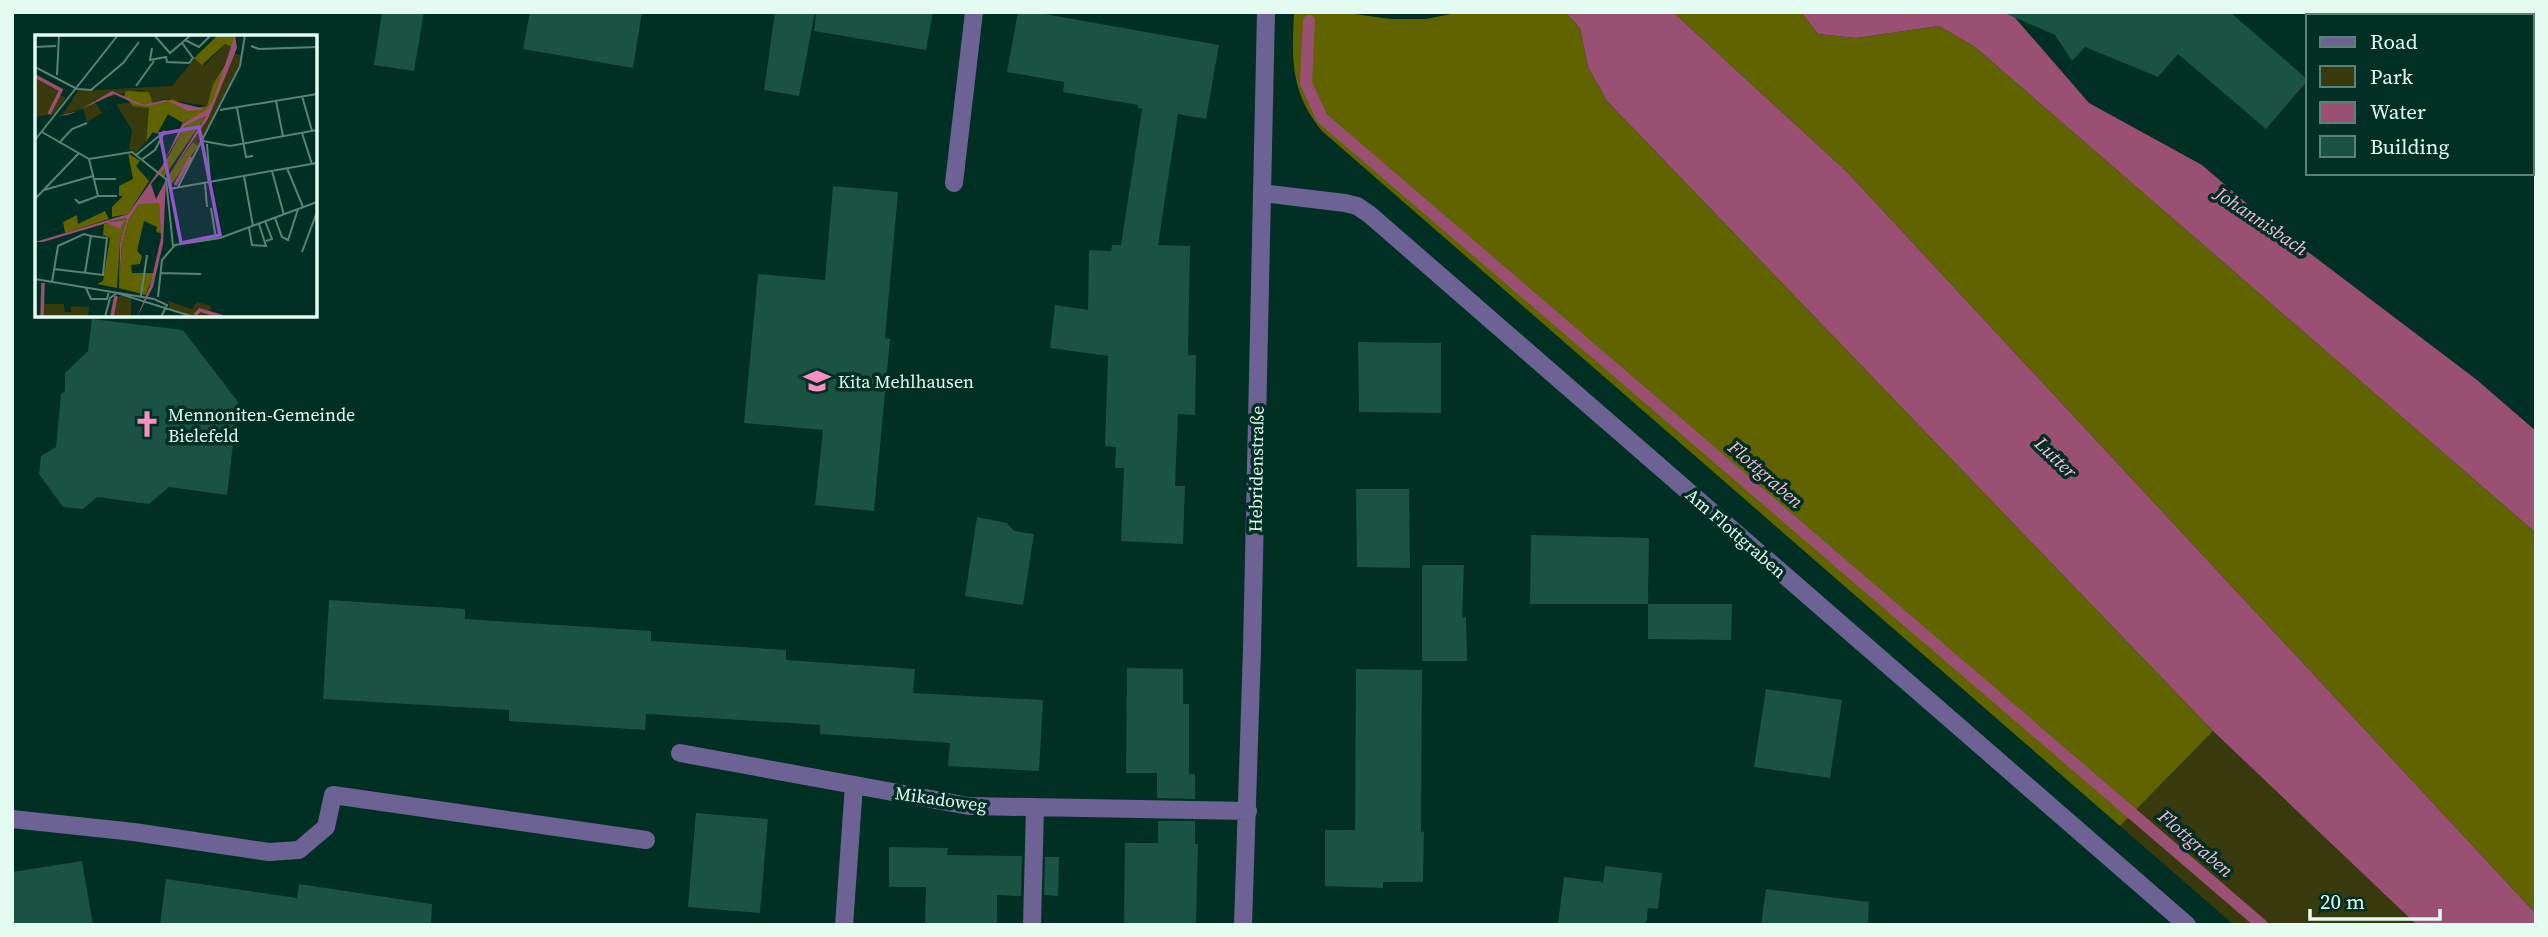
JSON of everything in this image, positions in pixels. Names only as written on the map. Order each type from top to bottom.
[{"type":"street","points":[[954,183],[974,12]]},
{"type":"street","name":"Hebridenstraße","points":[[1243,925],[1248,811],[1266,12]]},
{"type":"street","name":"Am Flottgraben","points":[[1262,192],[1345,203],[1357,206],[1369,214],[2187,925]]},
{"type":"street","name":"Mikadoweg","points":[[680,752],[969,806],[1248,811]]},
{"type":"street","points":[[844,925],[854,785]]},
{"type":"street","points":[[12,819],[279,852],[299,850],[326,827],[333,795],[646,840]]},
{"type":"street","points":[[1032,925],[1035,807]]},
{"type":"green space","points":[[2213,731],[2418,925],[2234,925],[2120,826]]},
{"type":"shaded area","points":[[1294,12],[1340,12],[1390,19],[1426,19],[1461,12],[1565,12],[1580,28],[1588,67],[1607,101],[2213,731],[2120,826],[1322,131],[1304,102],[1295,75]]},
{"type":"shaded area","points":[[1673,12],[1801,12],[1818,34],[1856,38],[1939,26],[1975,47],[2536,533],[2536,914],[1847,172]]},
{"type":"water","name":"Lutter","points":[[1565,12],[1673,12],[1847,172],[2536,914],[2536,925],[2417,925],[2213,731],[1607,101],[1588,67],[1580,28]]},
{"type":"water","name":"Johannisbach","points":[[1801,12],[2010,12],[2089,103],[2202,165],[2266,220],[2477,380],[2536,431],[2536,533],[1975,47],[1939,26],[1856,38],[1818,34]]},
{"type":"building","points":[[382,12],[424,12],[414,71],[374,65]]},
{"type":"building","points":[[530,12],[642,12],[633,68],[523,49]]},
{"type":"building","points":[[775,12],[815,12],[799,96],[764,90]]},
{"type":"building","points":[[816,12],[933,12],[926,50],[814,31]]},
{"type":"building","points":[[1018,12],[1033,12],[1219,45],[1206,119],[1178,114],[1158,245],[1190,246],[1188,355],[1196,355],[1195,415],[1178,414],[1175,486],[1185,486],[1183,544],[1121,541],[1124,468],[1115,468],[1116,447],[1105,446],[1108,356],[1050,348],[1055,305],[1088,310],[1089,250],[1111,251],[1112,245],[1121,245],[1142,109],[1138,108],[1138,105],[1063,92],[1064,82],[1007,72]]},
{"type":"building","points":[[2002,12],[2230,12],[2306,78],[2306,82],[2266,129],[2178,54],[2158,77],[2085,47],[2072,61],[2055,35]]},
{"type":"building","name":"Kita Mehlhausen","points":[[833,186],[898,192],[885,338],[890,339],[874,511],[815,505],[823,430],[744,423],[758,274],[825,280]]},
{"type":"building","name":"Mennoniten-Gemeinde Bielefeld","points":[[92,319],[183,330],[238,402],[227,495],[169,487],[149,504],[97,497],[83,509],[63,507],[39,474],[41,456],[56,447],[61,394],[65,391],[65,373],[88,351]]},
{"type":"building","points":[[1358,342],[1441,343],[1441,413],[1359,412]]},
{"type":"building","points":[[1356,489],[1409,489],[1410,568],[1357,567]]},
{"type":"building","points":[[977,517],[1007,523],[1014,531],[1034,534],[1023,605],[965,596]]},
{"type":"building","points":[[1531,535],[1649,538],[1648,604],[1530,604]]},
{"type":"building","points":[[1422,565],[1464,565],[1462,618],[1466,617],[1467,661],[1422,661]]},
{"type":"building","points":[[329,600],[465,609],[465,619],[651,631],[651,641],[786,650],[786,660],[915,669],[913,693],[1043,700],[1039,771],[948,766],[950,743],[820,734],[820,725],[646,714],[645,730],[509,721],[509,710],[323,699]]},
{"type":"building","points":[[1648,604],[1732,604],[1731,640],[1648,639]]},
{"type":"building","points":[[1127,668],[1183,669],[1183,704],[1189,704],[1189,774],[1195,774],[1195,799],[1157,798],[1157,773],[1126,773]]},
{"type":"building","points":[[1356,669],[1422,670],[1423,882],[1383,882],[1383,888],[1325,886],[1325,830],[1355,830]]},
{"type":"building","points":[[1766,689],[1842,700],[1830,778],[1754,767]]},
{"type":"building","points":[[696,813],[768,819],[760,913],[688,907]]},
{"type":"building","points":[[1158,821],[1195,821],[1195,844],[1198,844],[1196,925],[1124,925],[1125,843],[1158,843]]},
{"type":"building","points":[[889,847],[948,848],[947,855],[1022,856],[1021,896],[997,895],[997,925],[925,925],[926,887],[889,887]]},
{"type":"building","points":[[1045,857],[1059,857],[1058,896],[1044,895]]},
{"type":"building","points":[[82,861],[93,925],[12,925],[12,872]]},
{"type":"building","points":[[1605,866],[1662,873],[1658,909],[1648,908],[1646,925],[1558,923],[1564,877],[1603,882]]},
{"type":"building","points":[[166,879],[297,898],[299,884],[432,904],[431,925],[160,925]]},
{"type":"building","points":[[1766,889],[1869,902],[1868,925],[1761,925]]},
{"type":"waterway","name":"Flottgraben","points":[[1309,21],[1306,83],[1322,118],[2262,925]]},
{"type":"place","name":"Kita Mehlhausen","points":[[817,381]]},
{"type":"place","name":"Mennoniten-Gemeinde Bielefeld","points":[[147,424]]}]
